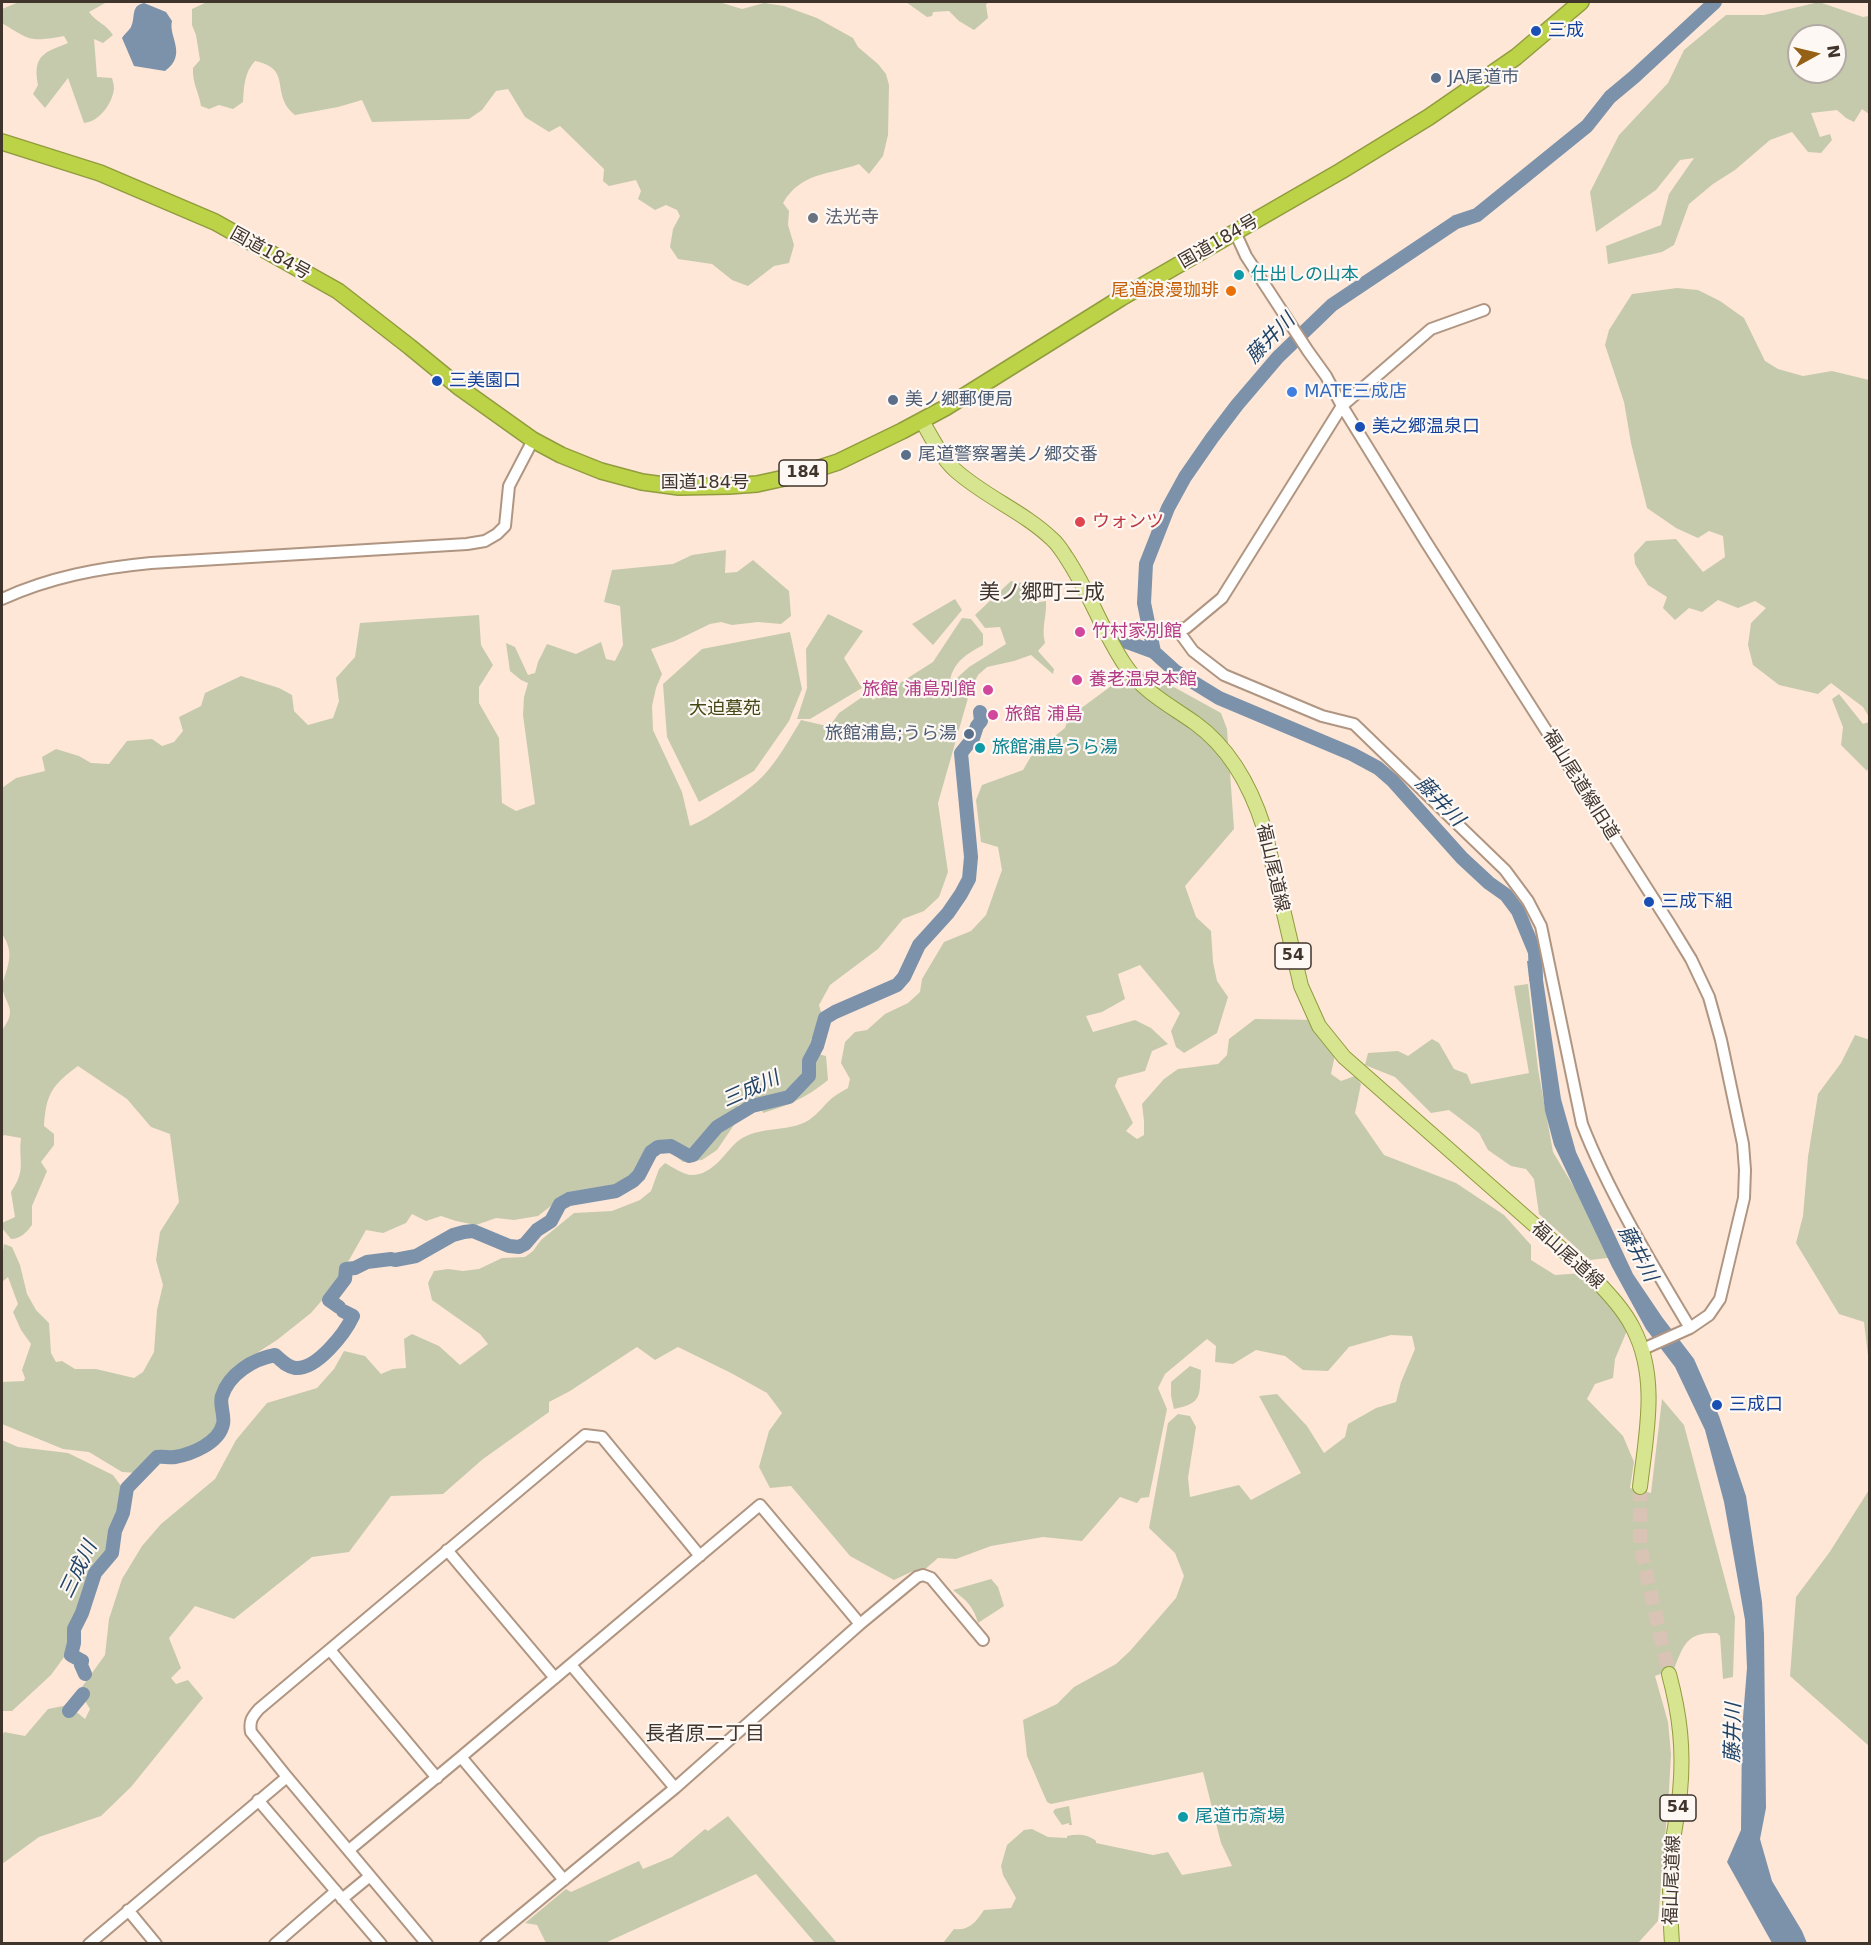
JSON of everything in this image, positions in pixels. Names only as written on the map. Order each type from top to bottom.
[{"type":"highway","name":"国道184号","points":[[2,142],[100,173],[205,218],[338,291],[460,388],[533,440],[561,455],[601,471],[642,482],[679,487],[757,484],[798,475],[838,462],[922,421],[1121,298],[1430,117],[1516,57],[1581,2]]},
{"type":"main road","name":"福山尾道線","points":[[922,421],[942,454],[955,470],[988,495],[1038,526],[1054,541],[1079,576],[1126,667],[1156,696],[1198,725],[1234,762],[1256,804],[1264,828],[1301,986],[1319,1026],[1332,1044],[1590,1274],[1615,1301],[1647,1347],[1649,1404],[1640,1487]]},
{"type":"main road","name":"福山尾道線","points":[[1669,1674],[1678,1708],[1682,1755],[1680,1791],[1671,1854],[1669,1900],[1672,1944]]},
{"type":"street","name":"福山尾道線旧道","points":[[1235,232],[1246,256],[1326,376],[1432,552],[1669,923],[1691,959],[1709,997],[1721,1040],[1743,1144],[1744,1198],[1720,1299],[1709,1315],[1686,1330],[1647,1347]]},
{"type":"street","points":[[1484,310],[1431,329],[1342,406],[1222,598],[1186,628],[1178,630],[1193,651],[1224,675],[1322,716],[1354,724],[1505,870],[1518,886],[1541,926],[1582,1124],[1593,1152],[1686,1330]]},
{"type":"street","points":[[2,599],[51,580],[107,567],[485,541],[505,526],[509,486],[533,440]]},
{"type":"street","points":[[428,1944],[251,1732],[249,1724],[258,1709],[585,1435],[602,1437],[700,1556]]},
{"type":"street","points":[[349,1850],[760,1505],[860,1624]]},
{"type":"street","points":[[447,1550],[555,1678]]},
{"type":"street","points":[[486,1944],[675,1788],[860,1624],[917,1577],[923,1575],[932,1578],[983,1640]]},
{"type":"street","points":[[330,1650],[436,1778]]},
{"type":"street","points":[[571,1665],[675,1788]]},
{"type":"street","points":[[461,1758],[564,1880]]},
{"type":"street","points":[[89,1944],[287,1777]]},
{"type":"street","points":[[258,1800],[381,1944]]},
{"type":"street","points":[[275,1944],[339,1895],[370,1876]]},
{"type":"street","points":[[128,1910],[156,1944]]},
{"type":"green space","points":[[19,2],[107,2],[89,12],[113,35],[103,43],[94,39],[97,77],[112,78],[114,88],[108,105],[95,119],[84,123],[68,78],[45,108],[33,94],[38,85],[37,67],[42,56],[68,43],[64,36],[44,39],[25,37],[2,23],[2,9]]},
{"type":"green space","points":[[207,2],[719,2],[742,9],[764,3],[784,6],[817,18],[853,38],[858,47],[878,64],[886,74],[889,85],[888,135],[883,156],[869,174],[859,164],[816,176],[798,185],[790,193],[783,203],[789,211],[788,225],[794,245],[789,263],[774,266],[748,286],[732,280],[712,264],[678,259],[670,247],[673,229],[680,216],[677,210],[666,205],[655,210],[638,199],[641,191],[636,180],[609,186],[603,181],[604,169],[560,126],[549,132],[525,117],[508,89],[496,91],[482,110],[469,119],[372,122],[362,100],[295,115],[283,99],[278,76],[274,70],[255,61],[247,75],[243,102],[233,109],[219,105],[209,109],[201,106],[193,73],[193,68],[200,60],[192,25],[192,9]]},
{"type":"green space","points":[[906,2],[988,2],[986,5],[988,18],[974,30],[959,21],[949,11],[933,12],[932,16],[927,17]]},
{"type":"green space","points":[[1819,2],[1863,17],[1869,16],[1869,114],[1862,109],[1854,122],[1837,110],[1811,113],[1820,137],[1830,134],[1832,140],[1821,153],[1808,152],[1792,132],[1770,140],[1735,170],[1713,184],[1689,204],[1674,245],[1662,252],[1608,264],[1606,246],[1661,225],[1669,194],[1694,158],[1680,160],[1656,190],[1596,232],[1590,192],[1619,135],[1668,83],[1684,50],[1726,15],[1764,15]]},
{"type":"green space","points":[[1677,288],[1698,290],[1720,301],[1744,318],[1765,361],[1778,369],[1803,376],[1832,371],[1869,380],[1869,717],[1863,707],[1831,683],[1818,694],[1779,685],[1753,665],[1748,645],[1751,623],[1766,608],[1755,601],[1738,608],[1718,600],[1702,612],[1689,608],[1675,620],[1663,608],[1667,597],[1648,585],[1635,564],[1634,554],[1646,541],[1676,539],[1703,572],[1725,557],[1723,536],[1709,531],[1698,538],[1676,528],[1647,508],[1631,443],[1624,402],[1605,345],[1609,330],[1632,294]]},
{"type":"green space","points":[[726,550],[725,573],[737,572],[753,560],[789,591],[791,616],[781,624],[758,622],[732,625],[721,622],[710,624],[675,641],[651,649],[662,674],[652,706],[653,730],[682,792],[690,826],[718,811],[764,775],[784,749],[801,720],[827,726],[839,713],[868,693],[873,700],[933,662],[962,618],[971,619],[983,634],[983,645],[966,655],[954,669],[950,681],[1006,644],[1000,627],[985,628],[975,615],[1011,581],[1030,585],[1034,603],[1046,601],[1045,643],[1038,651],[1054,669],[1053,674],[1031,655],[987,667],[978,675],[970,691],[938,803],[948,872],[939,897],[924,911],[903,919],[878,949],[830,985],[819,1005],[824,1023],[820,1040],[811,1039],[810,1052],[826,1056],[828,1080],[797,1100],[763,1113],[758,1099],[738,1105],[736,1122],[717,1150],[702,1160],[683,1162],[664,1147],[654,1151],[637,1185],[624,1192],[600,1199],[569,1198],[556,1202],[538,1216],[514,1220],[496,1218],[476,1225],[441,1216],[426,1221],[412,1214],[406,1223],[383,1233],[366,1230],[335,1285],[311,1313],[277,1340],[246,1360],[217,1407],[216,1430],[190,1450],[156,1457],[138,1473],[122,1472],[89,1452],[63,1449],[2,1424],[2,1382],[24,1381],[22,1370],[31,1344],[21,1330],[13,1312],[18,1304],[8,1277],[2,1282],[4,1244],[12,1247],[20,1265],[27,1294],[36,1310],[49,1323],[51,1353],[56,1362],[62,1361],[75,1369],[96,1369],[134,1378],[143,1372],[154,1352],[157,1310],[163,1285],[156,1260],[160,1232],[179,1202],[170,1134],[151,1127],[127,1099],[78,1066],[56,1085],[46,1106],[44,1126],[54,1134],[54,1145],[41,1162],[47,1171],[32,1206],[32,1225],[23,1235],[14,1239],[11,1239],[2,1228],[2,1223],[15,1217],[11,1192],[19,1177],[21,1138],[4,1135],[2,1137],[2,1030],[7,1023],[10,1011],[2,985],[9,953],[2,934],[2,788],[16,778],[45,771],[42,757],[56,749],[79,756],[91,763],[109,764],[127,741],[152,739],[162,746],[174,742],[183,731],[179,717],[201,706],[205,693],[241,676],[279,688],[292,695],[294,711],[308,725],[333,718],[339,701],[336,678],[355,657],[360,623],[479,615],[481,645],[493,665],[479,687],[479,703],[499,738],[502,803],[516,811],[535,804],[523,715],[528,683],[510,671],[506,643],[515,647],[528,675],[535,673],[547,644],[576,654],[601,642],[606,659],[615,661],[623,645],[620,606],[604,602],[612,570],[673,564],[692,555]]},
{"type":"green space","points":[[955,599],[962,610],[933,645],[912,624]]},
{"type":"green space","points":[[828,614],[863,631],[844,658],[862,688],[810,719],[797,719],[807,688],[806,649]]},
{"type":"green space","name":"大迫墓苑","points":[[790,632],[802,689],[789,721],[754,771],[699,802],[667,737],[663,684],[702,649]]},
{"type":"green space","points":[[1134,669],[1152,675],[1221,713],[1227,729],[1234,829],[1185,886],[1196,917],[1211,931],[1217,981],[1228,997],[1217,1033],[1184,1053],[1176,1047],[1171,1031],[1180,1013],[1140,965],[1118,974],[1125,999],[1102,1012],[1086,1016],[1093,1032],[1135,1020],[1151,1028],[1168,1044],[1152,1051],[1145,1071],[1118,1078],[1115,1086],[1133,1123],[1126,1131],[1137,1139],[1144,1135],[1142,1104],[1164,1079],[1178,1069],[1218,1064],[1227,1055],[1229,1039],[1255,1019],[1318,1020],[1337,1045],[1331,1074],[1341,1081],[1355,1076],[1361,1084],[1355,1113],[1384,1155],[1456,1183],[1504,1215],[1531,1245],[1531,1260],[1555,1275],[1584,1273],[1629,1314],[1626,1333],[1615,1359],[1613,1378],[1595,1384],[1587,1399],[1623,1436],[1634,1462],[1630,1488],[1651,1493],[1662,1399],[1684,1425],[1735,1617],[1733,1677],[1723,1679],[1720,1636],[1717,1633],[1693,1637],[1684,1646],[1674,1669],[1655,1676],[1668,1722],[1671,1754],[1669,1790],[1658,1921],[1638,1943],[943,1943],[954,1929],[964,1929],[972,1925],[984,1910],[1011,1908],[1016,1898],[1003,1875],[1001,1866],[1007,1845],[1024,1830],[1032,1829],[1048,1837],[1067,1838],[1067,1836],[1082,1835],[1093,1839],[1096,1843],[1153,1855],[1168,1852],[1182,1875],[1232,1866],[1221,1843],[1203,1772],[1051,1804],[1047,1802],[1027,1756],[1023,1720],[1057,1704],[1074,1687],[1116,1664],[1176,1598],[1184,1576],[1175,1553],[1149,1528],[1168,1423],[1178,1414],[1190,1416],[1196,1427],[1188,1478],[1190,1497],[1239,1485],[1251,1500],[1301,1473],[1259,1396],[1277,1394],[1307,1426],[1324,1453],[1345,1437],[1348,1424],[1376,1408],[1396,1402],[1401,1382],[1415,1349],[1412,1336],[1391,1335],[1349,1347],[1328,1371],[1303,1370],[1285,1356],[1256,1350],[1233,1364],[1215,1362],[1216,1346],[1207,1339],[1165,1374],[1158,1388],[1167,1409],[1149,1497],[1141,1498],[1137,1503],[1120,1497],[1082,1541],[1043,1537],[991,1546],[956,1559],[938,1558],[923,1571],[913,1571],[894,1580],[850,1556],[791,1486],[770,1488],[759,1467],[769,1431],[782,1413],[767,1393],[678,1347],[655,1360],[637,1347],[570,1391],[549,1402],[549,1412],[483,1459],[443,1494],[391,1496],[349,1552],[312,1557],[234,1619],[195,1606],[169,1638],[181,1668],[171,1678],[176,1684],[188,1680],[203,1698],[131,1787],[101,1816],[39,1837],[2,1864],[2,1737],[4,1732],[25,1736],[48,1709],[68,1705],[85,1719],[90,1709],[79,1691],[105,1655],[109,1619],[122,1579],[142,1546],[161,1524],[215,1479],[236,1440],[267,1403],[317,1388],[334,1369],[344,1351],[365,1356],[381,1374],[393,1369],[406,1368],[404,1339],[412,1334],[439,1346],[460,1365],[488,1344],[480,1334],[432,1300],[428,1283],[434,1271],[479,1269],[502,1258],[525,1257],[541,1240],[574,1213],[612,1211],[640,1200],[651,1191],[659,1169],[665,1163],[690,1175],[705,1172],[746,1136],[801,1124],[812,1118],[832,1098],[848,1088],[850,1079],[841,1063],[845,1042],[855,1032],[867,1030],[885,1014],[908,1003],[920,992],[922,979],[944,942],[971,931],[986,915],[1002,870],[998,847],[981,842],[976,800],[982,785],[1023,770],[1033,753],[1065,728],[1068,718]]},
{"type":"green space","points":[[1839,694],[1863,724],[1869,722],[1867,771],[1841,745],[1843,727],[1832,699]]},
{"type":"green space","points":[[1528,984],[1538,1069],[1553,1152],[1616,1257],[1590,1260],[1539,1214],[1534,1179],[1526,1169],[1511,1166],[1488,1150],[1479,1133],[1449,1110],[1431,1113],[1395,1077],[1365,1065],[1368,1053],[1398,1051],[1408,1056],[1432,1039],[1439,1043],[1454,1069],[1467,1074],[1471,1084],[1529,1073],[1514,986]]},
{"type":"green space","points":[[1855,1035],[1870,1040],[1869,1364],[1864,1322],[1839,1314],[1796,1243],[1803,1216],[1808,1157],[1818,1094],[1841,1063]]},
{"type":"green space","points":[[1190,1366],[1201,1370],[1198,1397],[1190,1404],[1174,1409],[1171,1382]]},
{"type":"green space","points":[[2,1440],[18,1447],[68,1453],[113,1475],[124,1490],[125,1508],[112,1558],[72,1618],[67,1653],[51,1675],[12,1711],[2,1711]]},
{"type":"green space","points":[[1869,1490],[1869,1746],[1790,1676],[1796,1597],[1829,1553]]},
{"type":"green space","points":[[991,1579],[998,1587],[1004,1606],[978,1623],[969,1604],[953,1590]]},
{"type":"green space","points":[[1069,1806],[1072,1825],[1069,1823],[1062,1825],[1053,1812],[1055,1809]]},
{"type":"green space","points":[[728,1816],[837,1943],[815,1943],[756,1874],[605,1943],[546,1943],[537,1925],[525,1923],[566,1889],[571,1892],[639,1861],[643,1869],[672,1857],[705,1829],[708,1831]]},
{"type":"water","points":[[144,3],[166,12],[172,21],[176,52],[172,65],[165,71],[134,66],[122,38],[131,27],[135,9]]},
{"type":"water","points":[[1540,960],[1561,1099],[1576,1152],[1633,1274],[1694,1359],[1719,1416],[1746,1496],[1762,1602],[1764,1634],[1766,1808],[1760,1839],[1772,1881],[1807,1943],[1772,1943],[1727,1862],[1741,1830],[1742,1730],[1747,1668],[1745,1620],[1724,1502],[1705,1430],[1675,1367],[1646,1329],[1612,1267],[1554,1145],[1545,1111],[1527,961]]},
{"type":"waterway","name":"藤井川","points":[[1536,978],[1535,952],[1518,911],[1506,895],[1462,858],[1393,781],[1378,768],[1352,754],[1219,698],[1175,671],[1154,652],[1144,603],[1146,564],[1168,508],[1185,477],[1237,405],[1278,357],[1332,305],[1456,222],[1477,215],[1587,126],[1610,97],[1715,2]]},
{"type":"waterway","name":"三成川","points":[[1124,641],[1154,652]]},
{"type":"waterway","name":"三成川","points":[[395,1260],[416,1256],[453,1235],[473,1231],[509,1246],[519,1247],[525,1244],[537,1230],[551,1221],[560,1204],[569,1199],[616,1191],[633,1181],[639,1175],[651,1152],[658,1147],[671,1146],[689,1156],[693,1155],[717,1127],[752,1106],[789,1097],[809,1076],[809,1061],[817,1046],[825,1018],[897,985],[904,977],[919,945],[948,913],[969,879],[971,857],[961,753],[973,738],[981,721],[980,712]]},
{"type":"waterway","name":"三成川","points":[[339,1307],[329,1300],[345,1279],[346,1269],[355,1268],[367,1262],[391,1259]]},
{"type":"waterway","name":"三成川","points":[[85,1674],[81,1665],[82,1661],[71,1655],[74,1629],[82,1613],[95,1573],[112,1553],[115,1531],[123,1513],[127,1488],[157,1457],[175,1457],[189,1453],[216,1437],[223,1424],[221,1402],[225,1388],[236,1374],[250,1364],[275,1355],[287,1365],[295,1368],[303,1367],[321,1357],[344,1332],[353,1316],[343,1311]]},
{"type":"waterway","name":"三成川","points":[[69,1711],[83,1694]]},
{"type":"tunnel","points":[[1640,1487],[1640,1545],[1669,1674]]},
{"type":"place","name":"三成","points":[[1536,31]]},
{"type":"place","name":"JA尾道市","points":[[1436,78]]},
{"type":"place","name":"法光寺","points":[[813,218]]},
{"type":"place","name":"仕出しの山本","points":[[1239,275]]},
{"type":"place","name":"尾道浪漫珈琲","points":[[1231,291]]},
{"type":"place","name":"三美園口","points":[[437,381]]},
{"type":"place","name":"MATE三成店","points":[[1292,392]]},
{"type":"place","name":"美ノ郷郵便局","points":[[893,400]]},
{"type":"place","name":"美之郷温泉口","points":[[1360,427]]},
{"type":"place","name":"尾道警察署美ノ郷交番","points":[[906,455]]},
{"type":"place","name":"ウォンツ","points":[[1080,522]]},
{"type":"place","name":"竹村家別館","points":[[1080,632]]},
{"type":"place","name":"養老温泉本館","points":[[1077,680]]},
{"type":"place","name":"旅館 浦島別館","points":[[988,690]]},
{"type":"place","name":"旅館 浦島","points":[[993,715]]},
{"type":"place","name":"旅館浦島;うら湯","points":[[969,734]]},
{"type":"place","name":"旅館浦島うら湯","points":[[980,748]]},
{"type":"place","name":"三成下組","points":[[1649,902]]},
{"type":"place","name":"三成口","points":[[1717,1405]]},
{"type":"place","name":"尾道市斎場","points":[[1183,1817]]},
{"type":"district","name":"美ノ郷町三成","points":[[1042,594]]},
{"type":"district","name":"長者原二丁目","points":[[705,1735]]}]
